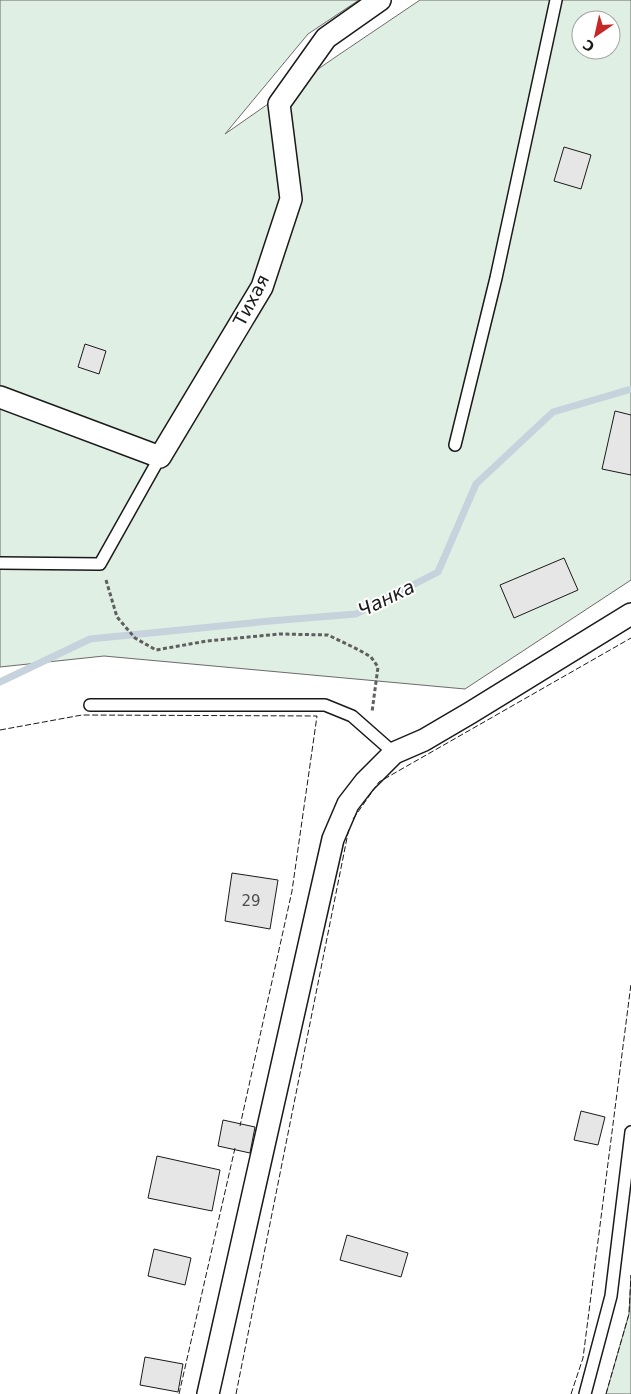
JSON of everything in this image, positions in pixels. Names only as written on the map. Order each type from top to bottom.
[{"type":"street","name":"Тихая","points":[[160,457],[262,286],[291,199],[279,104],[326,38],[380,0]]},
{"type":"street","points":[[0,397],[160,457]]},
{"type":"street","points":[[208,1394],[313,924],[333,840],[348,804],[365,782],[394,753],[424,740],[631,614]]},
{"type":"lane","points":[[455,446],[496,278],[556,0]]},
{"type":"lane","points":[[0,563],[100,564],[160,457]]},
{"type":"lane","points":[[90,705],[325,705],[352,716],[394,753]]},
{"type":"lane","points":[[585,1394],[611,1296],[631,1132]]},
{"type":"path","points":[[100,564],[118,617],[135,638],[156,650],[207,641],[280,634],[328,635],[371,657],[378,667],[370,732]]},
{"type":"green space","points":[[0,0],[359,0],[308,34],[225,134],[420,0],[631,0],[631,580],[465,689],[104,656],[0,667]]},
{"type":"green space","points":[[631,1275],[631,1394],[606,1394],[629,1314]]},
{"type":"building","points":[[564,147],[591,155],[581,189],[554,181]]},
{"type":"building","points":[[85,344],[106,351],[99,374],[78,367]]},
{"type":"building","points":[[615,411],[631,415],[631,475],[602,469]]},
{"type":"building","points":[[564,558],[578,590],[514,618],[500,585]]},
{"type":"building","points":[[232,873],[278,880],[270,929],[225,921]]},
{"type":"building","points":[[581,1111],[605,1117],[598,1145],[574,1140]]},
{"type":"building","points":[[223,1120],[255,1127],[250,1153],[218,1146]]},
{"type":"building","points":[[157,1156],[220,1170],[212,1211],[148,1198]]},
{"type":"building","points":[[347,1235],[408,1253],[401,1277],[340,1260]]},
{"type":"building","points":[[154,1249],[191,1258],[185,1285],[148,1276]]},
{"type":"building","points":[[145,1357],[183,1364],[178,1392],[140,1385]]},
{"type":"waterway","name":"Чанка","points":[[0,682],[90,639],[356,614],[438,572],[476,484],[553,412],[631,389]]},
{"type":"fence","points":[[353,819],[379,782],[631,638]]},
{"type":"fence","points":[[0,730],[82,715],[317,716],[292,891],[240,1126]]},
{"type":"fence","points":[[236,1394],[349,828]]},
{"type":"fence","points":[[571,1394],[583,1358],[631,984]]},
{"type":"fence","points":[[179,1394],[235,1148]]},
{"type":"fence","points":[[606,1394],[629,1314],[631,1275]]}]
